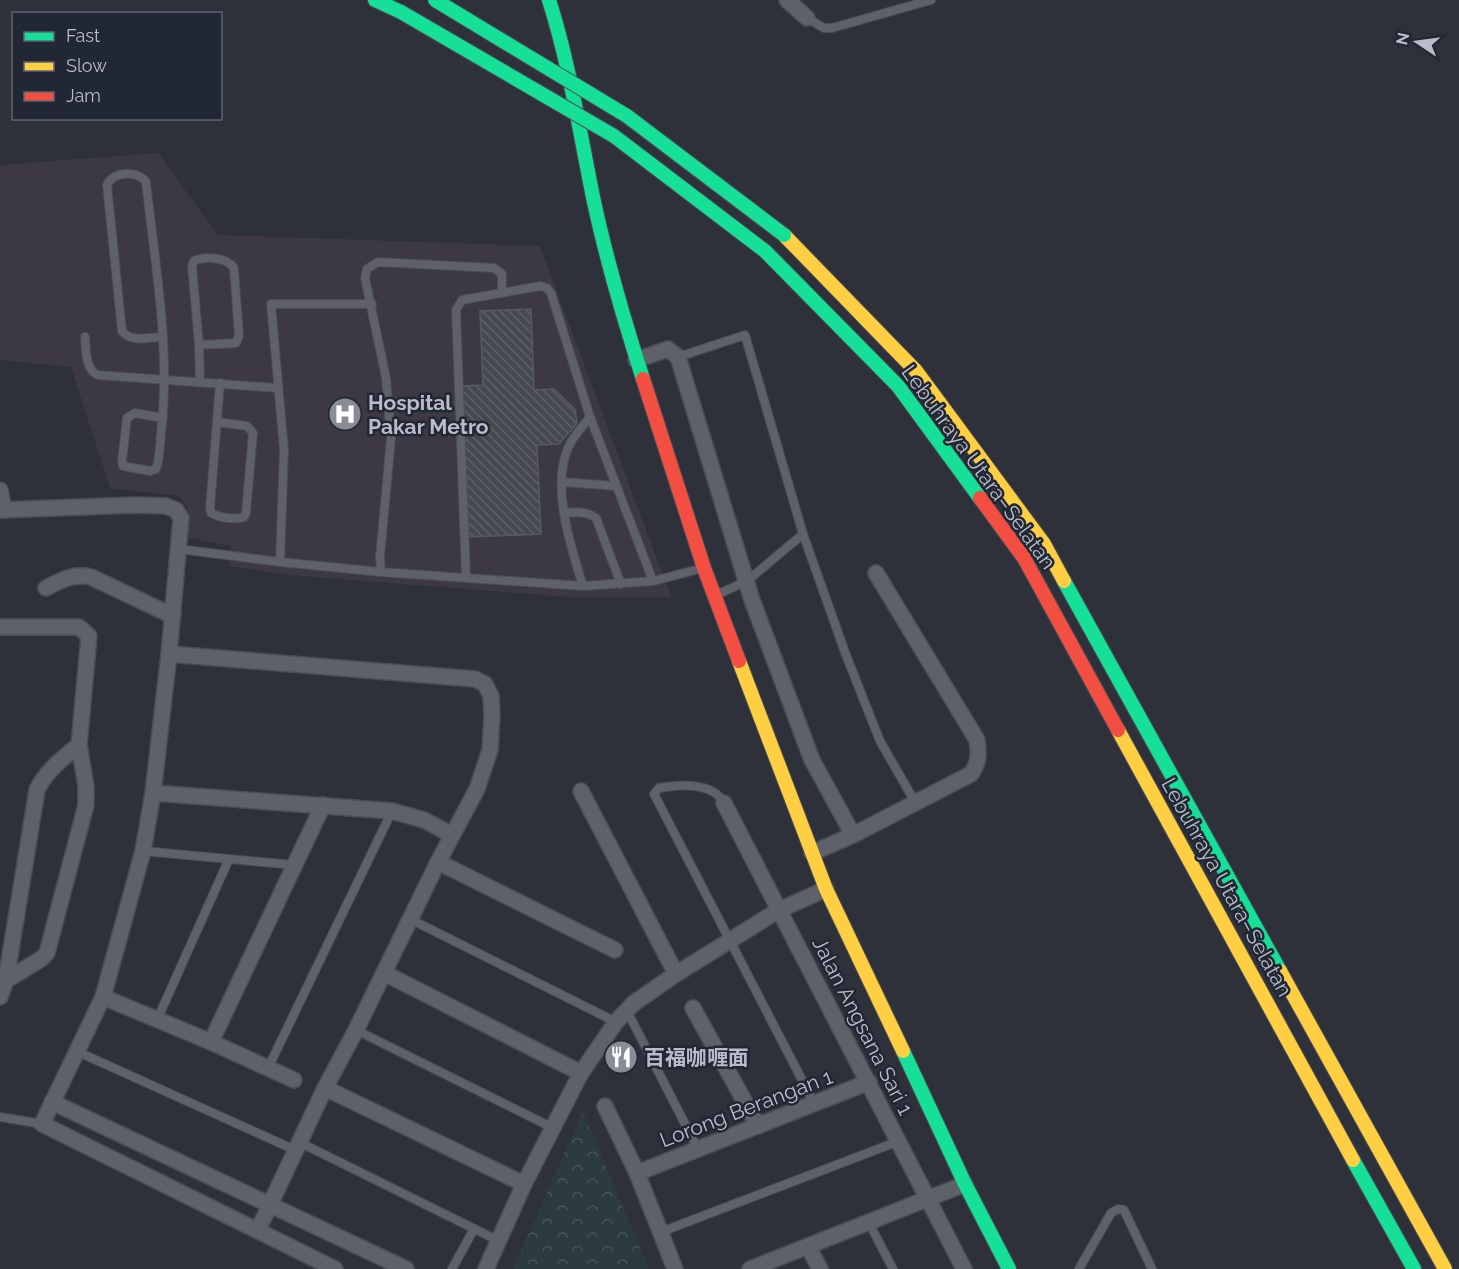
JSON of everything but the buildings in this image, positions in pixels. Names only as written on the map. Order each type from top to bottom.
[{"type":"main road","name":"Lebuhraya Utara–Selatan","points":[[375,0],[401,12],[614,136],[765,251],[898,386],[1024,558],[1414,1269]]},
{"type":"main road","name":"Lebuhraya Utara–Selatan","points":[[435,0],[627,116],[784,236],[916,371],[1044,544],[1445,1269]]},
{"type":"main road","points":[[549,0],[563,45],[606,254],[620,308],[714,596],[826,889],[965,1184],[1009,1269]]},
{"type":"street","points":[[790,1],[807,18]]},
{"type":"street","points":[[636,360],[668,349],[678,357],[752,600],[812,760],[853,835]]},
{"type":"street","points":[[0,490],[2,510],[166,506],[176,510],[180,518],[170,654],[153,794],[143,851],[103,997],[42,1124],[335,1269]]},
{"type":"street","points":[[812,853],[853,835],[971,774],[977,766],[979,753],[977,740],[876,573]]},
{"type":"street","points":[[46,588],[68,577],[85,575],[173,616]]},
{"type":"street","points":[[0,627],[79,627],[89,636],[79,745],[86,786],[86,806],[50,945],[41,960],[3,982]]},
{"type":"street","points":[[170,654],[475,680],[485,684],[491,696],[490,750],[477,789],[325,1088],[258,1230]]},
{"type":"street","points":[[0,997],[37,790],[41,781],[79,745]]},
{"type":"street","points":[[581,791],[676,974]]},
{"type":"street","points":[[153,794],[392,812],[424,820],[452,835]]},
{"type":"street","name":"Jalan Angsana Sari 1","points":[[724,803],[964,1269]]},
{"type":"street","points":[[211,1042],[323,805]]},
{"type":"street","points":[[438,862],[615,950]]},
{"type":"street","points":[[486,1269],[524,1184],[580,1073],[621,1017],[676,974],[779,910],[826,889]]},
{"type":"street","points":[[384,973],[580,1073]]},
{"type":"street","points":[[103,997],[294,1080]]},
{"type":"street","points":[[693,1008],[758,1126]]},
{"type":"street","name":"Lorong Berangan 1","points":[[638,1173],[869,1082]]},
{"type":"street","points":[[325,1088],[524,1184]]},
{"type":"street","points":[[52,1102],[406,1269]]},
{"type":"street","points":[[605,1106],[638,1173],[675,1269]]},
{"type":"street","points":[[750,1269],[965,1184]]},
{"type":"street","points":[[808,1246],[820,1269]]},
{"type":"lane","points":[[807,18],[824,28],[832,28],[931,0]]},
{"type":"lane","points":[[162,337],[132,338],[126,336],[122,331],[106,185],[115,175],[136,175],[142,177],[146,182],[162,337],[164,379],[163,418],[156,469],[150,471],[123,466],[127,417],[135,413],[163,418]]},
{"type":"lane","points":[[199,345],[229,345],[236,343],[239,336],[234,267],[230,262],[224,260],[198,259],[194,261],[200,382]]},
{"type":"lane","points":[[381,572],[380,558],[391,438],[386,378],[365,278],[368,269],[378,262],[494,268],[502,274],[502,292]]},
{"type":"lane","points":[[466,577],[456,310],[462,300],[540,286],[551,292],[590,417],[653,581]]},
{"type":"lane","points":[[280,562],[284,450],[271,304],[372,304]]},
{"type":"lane","points":[[678,357],[745,335],[803,534],[864,704],[880,741],[915,802]]},
{"type":"lane","points":[[85,337],[89,366],[93,373],[106,376],[278,388]]},
{"type":"lane","points":[[217,422],[247,426],[253,433],[246,513],[239,519],[216,516],[211,513],[210,508],[220,383]]},
{"type":"lane","points":[[583,586],[564,513],[563,482],[568,447],[590,417]]},
{"type":"lane","points":[[563,482],[616,486]]},
{"type":"lane","points":[[564,513],[582,512],[596,518],[621,584]]},
{"type":"lane","points":[[714,596],[747,581],[803,534]]},
{"type":"lane","points":[[179,549],[381,572],[583,586],[653,581],[704,568]]},
{"type":"lane","points":[[724,803],[717,793],[702,788],[671,786],[659,788],[654,794],[814,1105]]},
{"type":"lane","points":[[268,1068],[392,812]]},
{"type":"lane","points":[[143,851],[294,865]]},
{"type":"lane","points":[[157,1020],[229,859]]},
{"type":"lane","points":[[410,919],[621,1017],[698,1149]]},
{"type":"lane","points":[[356,1030],[553,1128]]},
{"type":"lane","points":[[76,1052],[297,1146],[499,1240]]},
{"type":"lane","points":[[0,1117],[42,1124]]},
{"type":"lane","points":[[661,1232],[899,1141]]},
{"type":"lane","points":[[1079,1269],[1111,1213],[1118,1209],[1124,1210],[1152,1269]]},
{"type":"lane","points":[[869,1223],[893,1269]]},
{"type":"lane","points":[[452,1269],[474,1229]]},
{"type":"shaded area","name":"Hospital Pakar Metro","points":[[158,153],[218,235],[540,246],[671,597],[568,597],[290,575],[229,566],[231,546],[184,537],[188,508],[179,496],[110,488],[71,367],[0,360],[0,165]]},
{"type":"green space","points":[[583,1112],[649,1269],[513,1269]]},
{"type":"traffic: fast","points":[[375,0],[401,12]]},
{"type":"traffic: fast","points":[[435,0],[627,116],[784,235]]},
{"type":"traffic: fast","points":[[549,0],[569,75],[604,247],[643,379]]},
{"type":"traffic: fast","points":[[401,12],[614,136],[765,251]]},
{"type":"traffic: fast","points":[[765,251],[898,386],[980,498]]},
{"type":"traffic: fast","points":[[1064,581],[1280,971]]},
{"type":"traffic: fast","points":[[903,1051],[965,1184],[1009,1269]]},
{"type":"traffic: fast","points":[[1353,1160],[1414,1269]]},
{"type":"traffic: slow","points":[[784,235],[916,371],[1044,544],[1064,581]]},
{"type":"traffic: slow","points":[[739,661],[826,889],[903,1051]]},
{"type":"traffic: slow","points":[[1118,730],[1353,1160]]},
{"type":"traffic: slow","points":[[1280,971],[1445,1269]]},
{"type":"traffic: jam","points":[[643,379],[704,568],[739,661]]},
{"type":"traffic: jam","points":[[980,498],[1024,558],[1118,730]]},
{"type":"place","name":"Hospital Pakar Metro","points":[[345,414]]},
{"type":"place","name":"百福咖喱面","points":[[621,1057]]}]
